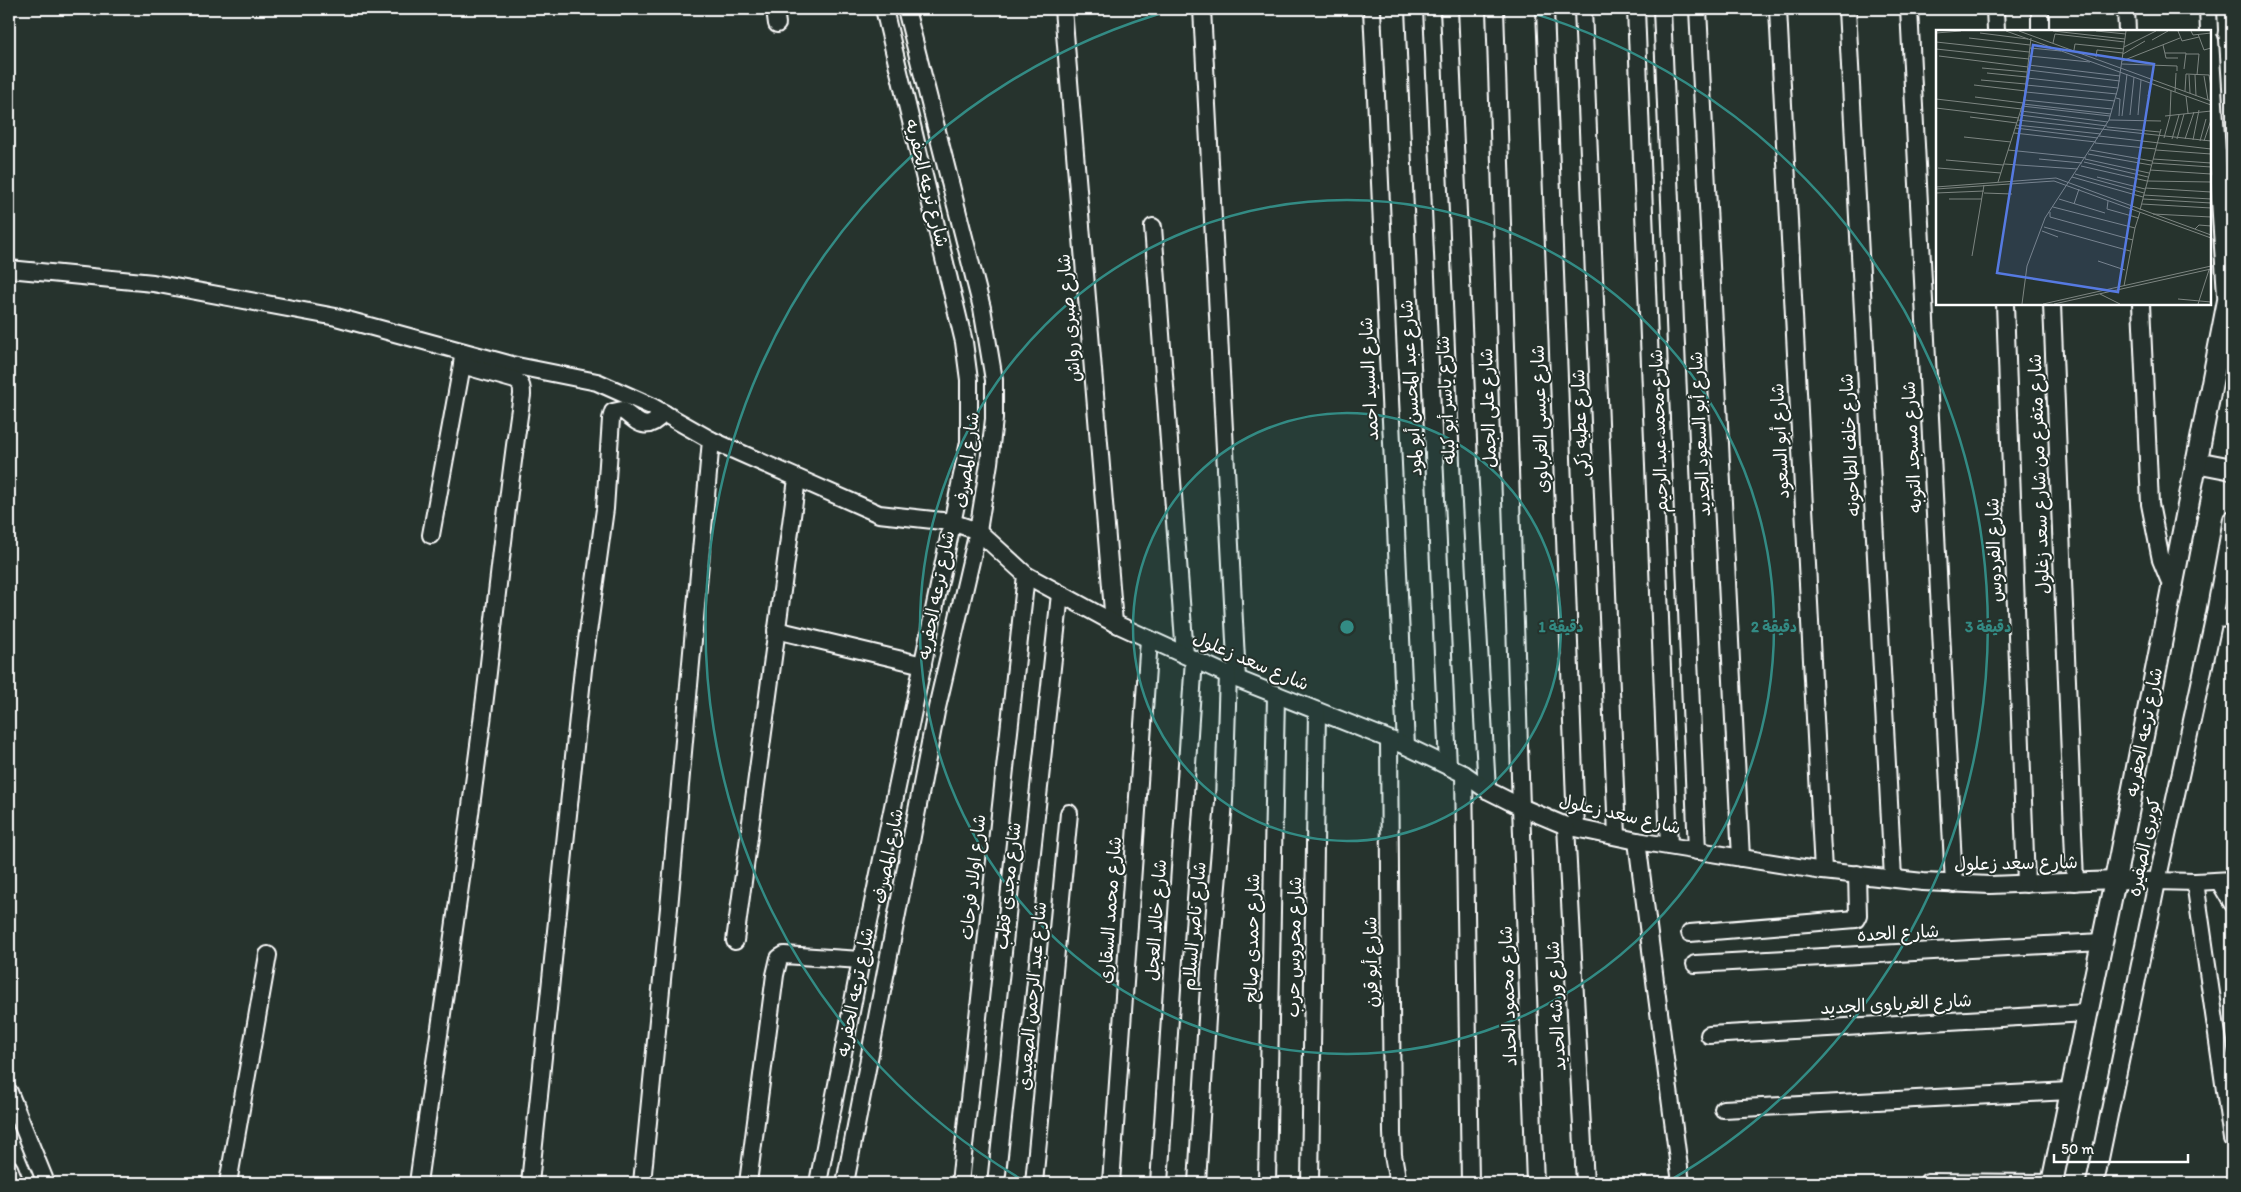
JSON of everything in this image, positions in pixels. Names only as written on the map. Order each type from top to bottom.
[{"type":"street","name":"شارع ترعه الحفريه","points":[[818,1183],[861,960],[923,665],[950,522],[965,466],[968,442],[969,380],[964,342],[884,9]]},
{"type":"street","name":"شارع المصرف","points":[[845,1183],[936,712],[978,531],[994,419],[994,380],[982,308],[906,9]]},
{"type":"street","name":"شارع صبرى رواش","points":[[1063,9],[1114,623]]},
{"type":"street","name":"شارع ناصر السلام","points":[[1197,1183],[1210,969],[1232,676],[1202,9]]},
{"type":"street","name":"شارع السيد احمد","points":[[1372,9],[1406,746]]},
{"type":"street","name":"شارع عبد المحسن أبو لمود","points":[[1414,9],[1448,766]]},
{"type":"street","name":"شارع ياسر أبو كيله","points":[[1449,9],[1470,485],[1487,790]]},
{"type":"street","name":"شارع على الجمل","points":[[1495,9],[1521,807]]},
{"type":"street","name":"شارع عيسى الغرباوى","points":[[1545,9],[1571,827]]},
{"type":"street","name":"شارع عطيه زكى","points":[[1583,9],[1617,836]]},
{"type":"street","points":[[1636,9],[1669,846]]},
{"type":"street","name":"شارع محمد عبد الرحيم","points":[[1662,9],[1697,851]]},
{"type":"street","name":"شارع أبو السعود الجديد","points":[[1698,9],[1741,858]]},
{"type":"street","name":"شارع أبو السعود","points":[[1778,9],[1823,871]]},
{"type":"street","name":"شارع خلف الطاحونه","points":[[1847,9],[1893,878]]},
{"type":"street","name":"شارع مسجد التوبه","points":[[1909,9],[1954,884]]},
{"type":"street","points":[[1995,9],[1996,30]]},
{"type":"street","points":[[2040,9],[2040,30]]},
{"type":"street","points":[[2126,9],[2127,30]]},
{"type":"street","points":[[2208,9],[2209,30]]},
{"type":"street","points":[[2211,57],[2226,307]]},
{"type":"street","name":"شارع خالد العجل","points":[[1153,227],[1189,657],[1159,1183]]},
{"type":"street","points":[[9,269],[153,283],[336,317],[463,358],[520,382],[522,395],[508,495],[487,680],[454,934],[418,1183]]},
{"type":"street","name":"شارع ترعه الحفريه","points":[[2052,1183],[2069,1091],[2115,880],[2232,280]]},
{"type":"street","name":"شارع الفردوس","points":[[2006,305],[2026,884]]},
{"type":"street","name":"شارع متفرع من شارع سعد زغلول","points":[[2052,305],[2075,882]]},
{"type":"street","points":[[2140,305],[2150,504],[2161,560],[2172,587]]},
{"type":"street","points":[[463,358],[512,365],[597,382],[628,394],[711,440],[879,514],[950,522],[978,531]]},
{"type":"street","points":[[431,535],[463,358]]},
{"type":"street","points":[[530,1183],[584,669],[605,509],[611,419],[613,412],[622,410],[642,425],[649,426],[656,422],[664,413]]},
{"type":"street","points":[[642,1183],[711,440]]},
{"type":"street","points":[[2196,462],[2232,469]]},
{"type":"street","points":[[735,941],[796,479]]},
{"type":"street","name":"كوبرى الصفيره","points":[[2095,1183],[2214,619],[2232,519]]},
{"type":"street","name":"شارع سعد زعلول","points":[[978,531],[1026,575],[1114,623],[1232,676],[1406,746],[1464,774],[1487,790],[1521,807],[1571,827],[1637,841],[1823,871],[1954,884],[2026,884],[2115,880],[2157,882],[2226,881]]},
{"type":"street","name":"شارع اولاد فرحات","points":[[960,1183],[1026,575]]},
{"type":"street","name":"شارع مجدى قطب","points":[[996,1183],[1060,594]]},
{"type":"street","points":[[2214,619],[2232,618]]},
{"type":"street","points":[[776,630],[923,665]]},
{"type":"street","name":"شارع محمد السقارى","points":[[1111,1183],[1149,639]]},
{"type":"street","name":"شارع حمدى صالح","points":[[1266,1183],[1276,694]]},
{"type":"street","name":"شارع محروس حرب","points":[[1310,1183],[1317,710]]},
{"type":"street","name":"شارع أبو قرن","points":[[1389,740],[1392,1133],[1393,1154],[1398,1183]]},
{"type":"street","points":[[1464,774],[1470,1183]]},
{"type":"street","name":"شارع محمود الحداد","points":[[1521,807],[1535,1183]]},
{"type":"street","name":"شارع عبد الرحمن الصعيدى","points":[[1034,1183],[1069,812]]},
{"type":"street","name":"شارع ورشه الحديد","points":[[1571,827],[1586,1183]]},
{"type":"street","points":[[1637,841],[1681,1183]]},
{"type":"street","points":[[1690,933],[1856,919],[1858,915],[1857,874]]},
{"type":"street","points":[[2226,881],[2232,903]]},
{"type":"street","points":[[2194,882],[2232,1139]]},
{"type":"street","name":"شارع الحده","points":[[1696,964],[2102,942]]},
{"type":"street","points":[[228,1183],[268,955]]},
{"type":"street","points":[[748,1183],[776,966],[779,958],[784,955],[861,960]]},
{"type":"street","name":"شارع الغرباوى الجديد","points":[[1709,1035],[2086,1013]]},
{"type":"street","points":[[1724,1109],[2069,1091]]},
{"type":"street","points":[[9,1092],[46,1183]]},
{"type":"street","points":[[9,1168],[15,1183]]},
{"type":"street","points":[[1928,1182],[2052,1183]]}]
